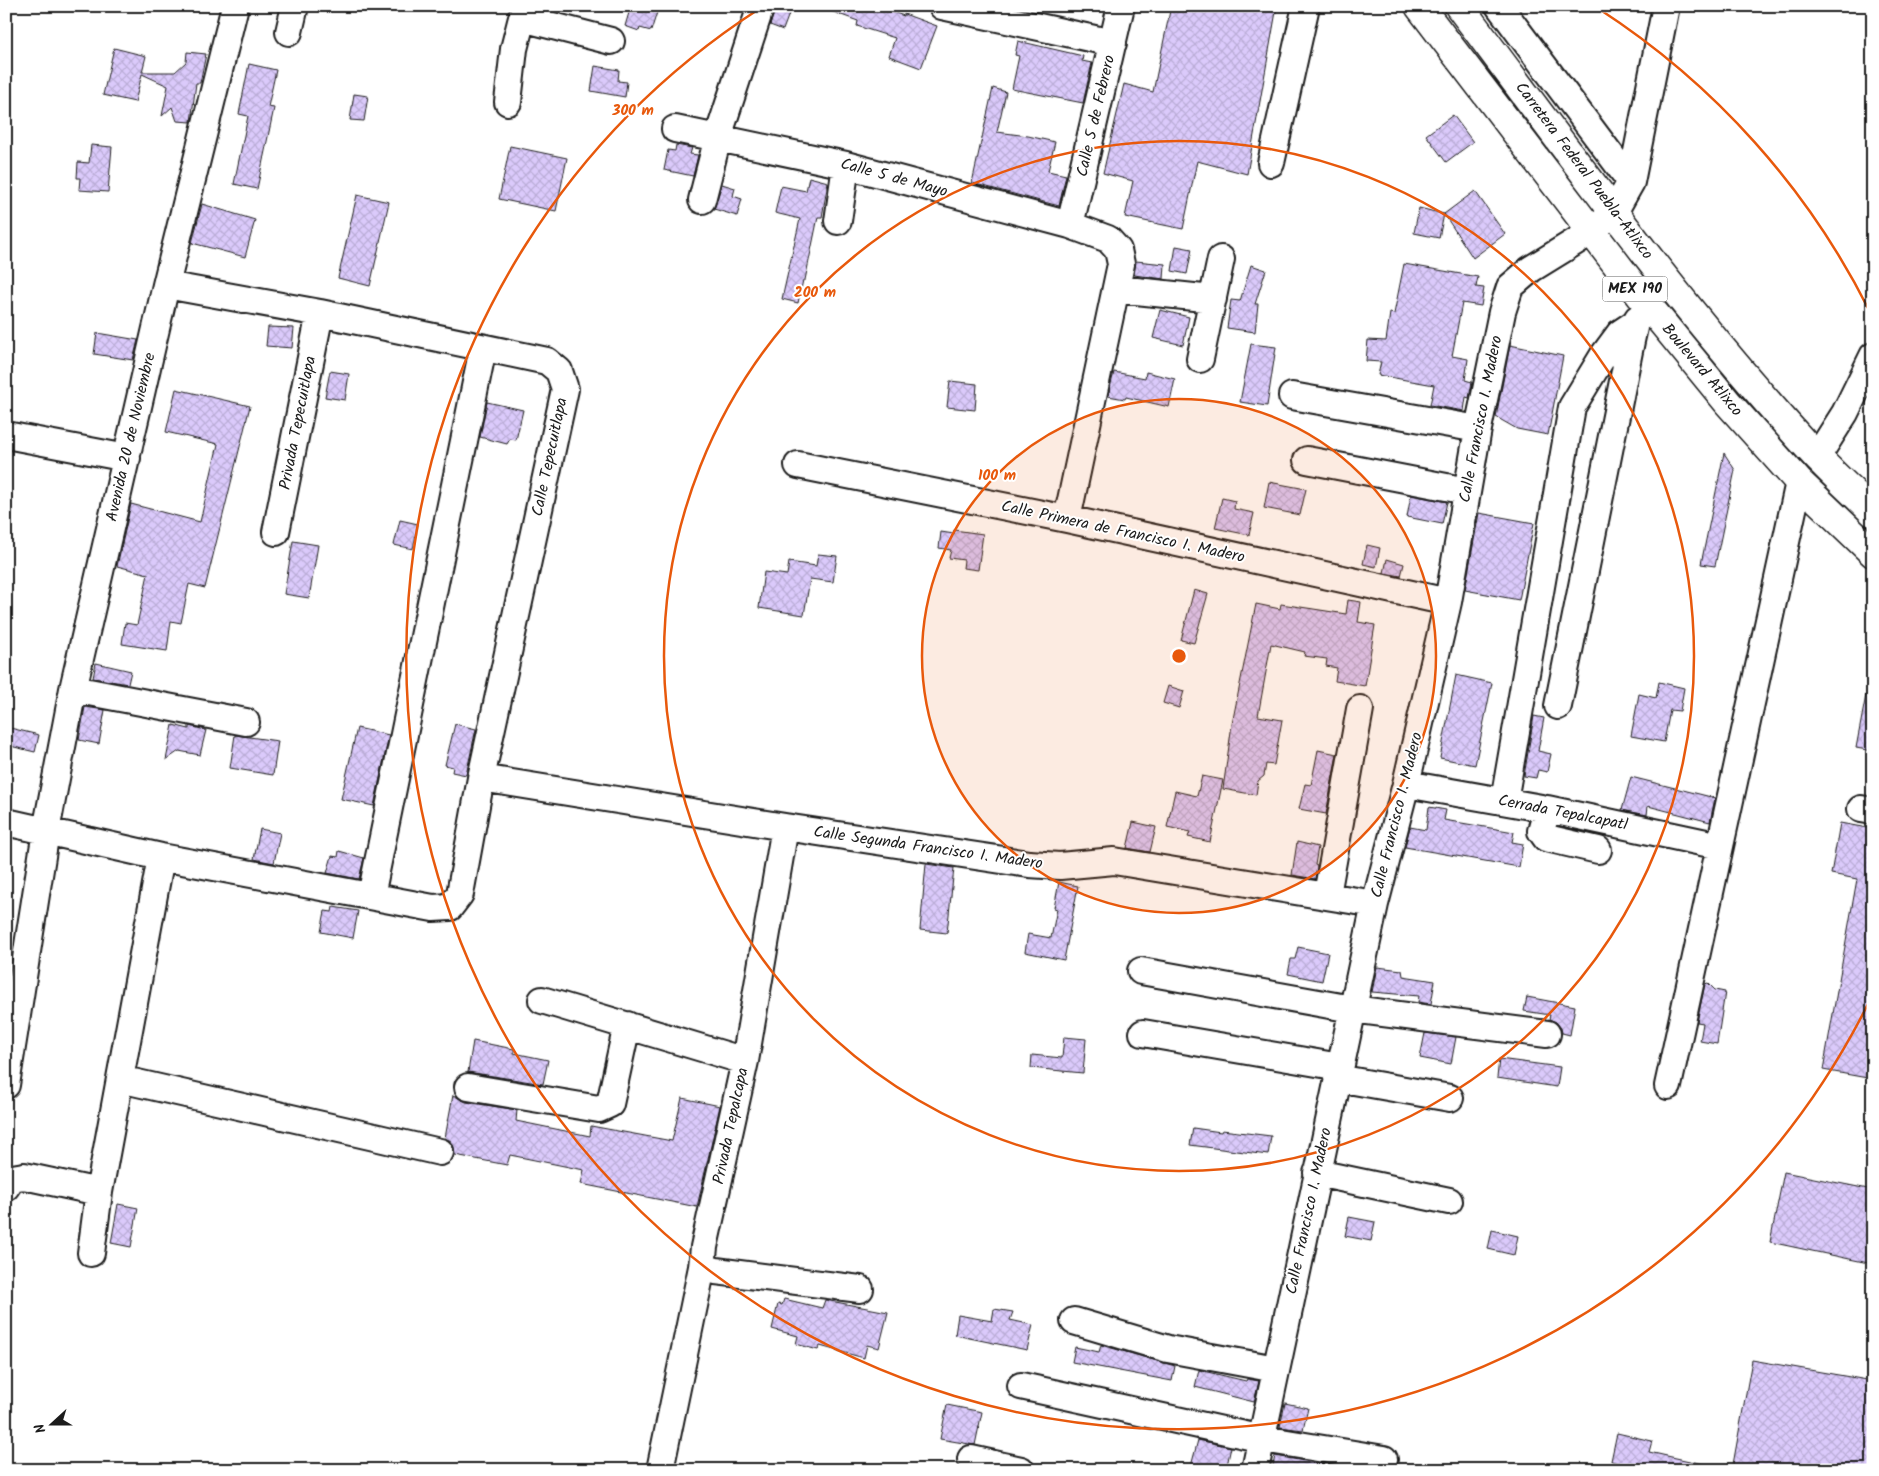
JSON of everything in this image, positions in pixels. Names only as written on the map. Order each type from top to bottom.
[{"type":"main road","name":"Boulevard Atlixco","points":[[1419,6],[1591,232],[1641,313],[1728,403],[1799,482],[1873,553]]},
{"type":"main road","name":"Carretera Federal Puebla-Atlixco","points":[[1459,6],[1670,284],[1817,457],[1873,512]]},
{"type":"street","name":"Avenida 20 de Noviembre","points":[[6,1085],[46,831],[73,689],[166,285],[235,6]]},
{"type":"street","points":[[289,32],[295,6]]},
{"type":"street","points":[[702,200],[718,137],[761,6]]},
{"type":"street","points":[[942,6],[1113,43]]},
{"type":"street","name":"Calle 5 de Febrero","points":[[1070,225],[1121,6]]},
{"type":"street","points":[[1271,163],[1306,6]]},
{"type":"street","points":[[1499,6],[1631,182]]},
{"type":"street","name":"Calle Francisco I. Madero","points":[[1256,1470],[1375,904],[1406,784],[1448,602],[1478,430],[1502,312],[1510,287],[1531,269],[1591,232],[1614,212],[1631,182],[1666,6]]},
{"type":"street","points":[[508,102],[514,49],[523,12],[611,40]]},
{"type":"street","name":"Calle 5 de Mayo","points":[[675,129],[846,164],[1070,225],[1108,239],[1118,250],[1121,264],[1067,519]]},
{"type":"street","points":[[838,221],[846,164]]},
{"type":"street","points":[[1200,359],[1221,259]]},
{"type":"street","name":"Calle Tepecuitlapa","points":[[166,285],[320,313],[547,361],[560,371],[565,389],[481,778],[460,894],[450,907],[433,908],[370,896]]},
{"type":"street","points":[[1117,289],[1212,299]]},
{"type":"street","name":"Privada Tepecuitlapa","points":[[276,532],[320,313]]},
{"type":"street","points":[[1558,706],[1641,313]]},
{"type":"street","points":[[1504,801],[1572,407],[1603,356],[1620,333],[1641,313]]},
{"type":"street","points":[[6,822],[161,857],[370,896],[483,348]]},
{"type":"street","points":[[1817,457],[1845,413],[1873,356]]},
{"type":"street","points":[[1292,396],[1478,430]]},
{"type":"street","points":[[6,435],[126,458]]},
{"type":"street","points":[[1307,460],[1467,491]]},
{"type":"street","name":"Calle Primera de Francisco I. Madero","points":[[798,465],[1067,519],[1448,602]]},
{"type":"street","points":[[1668,1086],[1799,482]]},
{"type":"street","points":[[73,689],[246,722]]},
{"type":"street","points":[[1327,896],[1360,709]]},
{"type":"street","name":"Calle Segunda Francisco I. Madero","points":[[481,778],[1029,864],[1060,866],[1114,860],[1375,904]]},
{"type":"street","name":"Cerrada Tepalcapatl","points":[[1406,784],[1547,809],[1720,846]]},
{"type":"street","points":[[1547,809],[1541,831],[1546,838],[1598,850]]},
{"type":"street","name":"Privada Tepalcapa","points":[[660,1470],[702,1267],[704,1247],[745,1061],[785,827]]},
{"type":"street","points":[[91,1254],[98,1192],[161,857]]},
{"type":"street","points":[[1141,971],[1352,1009],[1547,1034]]},
{"type":"street","points":[[542,1000],[745,1061]]},
{"type":"street","points":[[468,1088],[599,1109],[610,1104],[627,1025]]},
{"type":"street","points":[[1142,1033],[1450,1098]]},
{"type":"street","points":[[120,1078],[440,1152]]},
{"type":"street","points":[[1317,1173],[1449,1200]]},
{"type":"street","points":[[6,1187],[12,1178],[24,1176],[98,1192]]},
{"type":"street","points":[[702,1267],[716,1271],[860,1289]]},
{"type":"street","points":[[1074,1321],[1168,1349],[1276,1370]]},
{"type":"street","points":[[1021,1386],[1263,1439],[1384,1459]]},
{"type":"street","points":[[971,1459],[1021,1470]]},
{"type":"building","points":[[631,6],[659,6],[651,31],[640,28],[639,31],[625,26]]},
{"type":"building","points":[[776,6],[792,6],[783,30],[770,25]]},
{"type":"building","points":[[822,6],[875,6],[937,26],[921,68],[889,56],[895,38],[857,26],[858,21],[822,8]]},
{"type":"building","points":[[1171,6],[1277,6],[1247,174],[1197,161],[1183,229],[1125,217],[1133,181],[1103,173],[1124,84],[1153,92]]},
{"type":"building","points":[[1018,41],[1083,56],[1082,61],[1092,63],[1083,103],[1012,89],[1019,56],[1015,55]]},
{"type":"building","points":[[114,48],[146,56],[142,72],[175,72],[186,62],[187,52],[206,54],[200,83],[196,83],[191,122],[177,121],[172,107],[162,116],[168,86],[142,74],[135,102],[103,95]]},
{"type":"building","points":[[249,64],[276,70],[268,107],[274,108],[257,189],[234,184],[248,116],[239,114]]},
{"type":"building","points":[[595,66],[619,70],[618,81],[627,82],[625,97],[591,91]]},
{"type":"building","points":[[993,88],[1006,92],[997,132],[1055,142],[1048,171],[1066,175],[1059,206],[972,183]]},
{"type":"building","points":[[354,94],[368,96],[364,121],[350,120]]},
{"type":"building","points":[[1453,115],[1473,142],[1446,162],[1426,135]]},
{"type":"building","points":[[91,145],[112,147],[108,192],[79,190],[80,178],[77,178],[78,162],[89,163]]},
{"type":"building","points":[[676,145],[692,148],[690,154],[698,155],[693,176],[664,170],[668,150],[675,151]]},
{"type":"building","points":[[510,146],[567,158],[556,211],[499,199]]},
{"type":"building","points":[[809,177],[828,182],[822,217],[818,217],[805,280],[803,280],[798,303],[782,299],[800,219],[775,213],[781,186],[806,191]]},
{"type":"building","points":[[722,184],[735,188],[733,196],[742,199],[737,216],[714,209]]},
{"type":"building","points":[[1475,191],[1505,234],[1473,258],[1444,214]]},
{"type":"building","points":[[357,195],[389,202],[370,286],[338,278]]},
{"type":"building","points":[[202,204],[255,220],[245,257],[192,243]]},
{"type":"building","points":[[1419,208],[1444,214],[1439,238],[1414,233]]},
{"type":"building","points":[[1176,246],[1192,249],[1187,274],[1172,271]]},
{"type":"building","points":[[1136,261],[1165,264],[1164,279],[1134,275]]},
{"type":"building","points":[[1404,264],[1478,277],[1476,287],[1484,288],[1481,306],[1462,303],[1452,356],[1468,359],[1465,380],[1472,382],[1469,398],[1466,397],[1464,411],[1430,405],[1434,385],[1378,375],[1381,362],[1366,361],[1368,340],[1386,341],[1390,313],[1394,314]]},
{"type":"building","points":[[1251,265],[1266,270],[1255,304],[1258,304],[1255,332],[1227,328],[1231,300],[1240,301]]},
{"type":"building","points":[[1160,310],[1189,317],[1183,345],[1153,338]]},
{"type":"building","points":[[268,327],[294,328],[292,348],[266,346]]},
{"type":"building","points":[[97,333],[138,340],[133,360],[94,354]]},
{"type":"building","points":[[1251,344],[1276,347],[1267,406],[1240,402]]},
{"type":"building","points":[[1510,345],[1563,356],[1548,435],[1517,429],[1496,417]]},
{"type":"building","points":[[330,371],[349,374],[345,400],[325,397]]},
{"type":"building","points":[[1114,372],[1145,378],[1146,372],[1175,379],[1169,407],[1126,397],[1125,399],[1108,396]]},
{"type":"building","points":[[950,381],[977,384],[975,410],[947,407]]},
{"type":"building","points":[[176,389],[250,406],[205,588],[189,584],[181,623],[171,621],[167,651],[122,644],[125,623],[137,625],[148,574],[117,566],[131,504],[200,522],[218,444],[166,432]]},
{"type":"building","points":[[487,402],[523,410],[516,440],[510,439],[507,444],[480,437]]},
{"type":"building","points":[[1724,453],[1735,470],[1715,566],[1701,564]]},
{"type":"building","points":[[1269,482],[1306,489],[1300,515],[1264,508]]},
{"type":"building","points":[[1411,495],[1447,502],[1442,524],[1407,517]]},
{"type":"building","points":[[1222,498],[1235,501],[1234,509],[1254,513],[1249,535],[1215,528]]},
{"type":"building","points":[[1479,513],[1534,523],[1519,600],[1465,590]]},
{"type":"building","points":[[400,520],[418,524],[413,549],[394,545]]},
{"type":"building","points":[[954,530],[983,534],[978,570],[963,568],[964,560],[949,558],[951,550],[939,548],[941,532],[954,534]]},
{"type":"building","points":[[293,541],[318,545],[309,598],[284,594]]},
{"type":"building","points":[[1367,545],[1380,548],[1376,567],[1363,564]]},
{"type":"building","points":[[818,554],[837,556],[833,582],[810,579],[804,615],[759,608],[764,572],[787,575],[789,562],[816,566]]},
{"type":"building","points":[[1387,559],[1404,564],[1401,576],[1384,573]]},
{"type":"building","points":[[1194,590],[1208,594],[1194,643],[1181,640]]},
{"type":"building","points":[[1348,600],[1361,602],[1358,622],[1375,625],[1365,686],[1335,681],[1337,668],[1326,666],[1327,659],[1304,656],[1305,652],[1271,644],[1258,716],[1282,720],[1274,765],[1266,764],[1264,776],[1258,781],[1256,795],[1223,789],[1232,724],[1256,604],[1280,609],[1281,604],[1346,614]]},
{"type":"building","points":[[96,663],[131,671],[128,684],[93,678]]},
{"type":"building","points":[[1456,675],[1492,683],[1475,765],[1440,758]]},
{"type":"building","points":[[1659,682],[1684,688],[1680,711],[1670,710],[1664,742],[1631,736],[1639,694],[1656,698]]},
{"type":"building","points":[[1168,686],[1184,691],[1179,708],[1163,703]]},
{"type":"building","points":[[1866,695],[1873,696],[1873,751],[1856,748]]},
{"type":"building","points":[[85,707],[105,710],[99,744],[79,740]]},
{"type":"building","points":[[1534,716],[1544,718],[1538,751],[1551,754],[1547,772],[1538,770],[1536,778],[1524,776]]},
{"type":"building","points":[[455,724],[476,729],[466,775],[452,772],[453,767],[445,765]]},
{"type":"building","points":[[173,725],[189,729],[189,726],[206,730],[200,755],[179,751],[166,760]]},
{"type":"building","points":[[6,727],[39,735],[35,752],[6,745]]},
{"type":"building","points":[[357,728],[389,735],[374,806],[341,799]]},
{"type":"building","points":[[235,735],[278,741],[273,775],[230,768]]},
{"type":"building","points":[[1318,750],[1337,754],[1326,814],[1299,809],[1305,784],[1311,785]]},
{"type":"building","points":[[1202,776],[1223,780],[1210,842],[1188,837],[1190,832],[1167,827],[1175,791],[1197,796]]},
{"type":"building","points":[[1631,777],[1715,798],[1710,822],[1648,806],[1647,815],[1622,810]]},
{"type":"building","points":[[1429,807],[1446,810],[1444,820],[1514,832],[1512,842],[1523,844],[1519,867],[1405,847],[1410,827],[1426,830]]},
{"type":"building","points":[[1133,822],[1156,827],[1150,852],[1127,848]]},
{"type":"building","points":[[1840,823],[1873,829],[1873,1079],[1823,1070],[1857,879],[1831,874]]},
{"type":"building","points":[[260,829],[280,833],[274,863],[254,859]]},
{"type":"building","points":[[1297,842],[1318,847],[1315,879],[1292,875]]},
{"type":"building","points":[[339,851],[364,858],[359,879],[327,873],[332,856],[338,857]]},
{"type":"building","points":[[926,864],[954,868],[947,933],[920,930]]},
{"type":"building","points":[[1059,882],[1078,886],[1064,960],[1025,952],[1028,934],[1051,938],[1057,909],[1054,908]]},
{"type":"building","points":[[333,907],[358,911],[353,938],[321,932],[325,911],[332,912]]},
{"type":"building","points":[[1298,947],[1328,953],[1322,981],[1288,974],[1291,959],[1295,959]]},
{"type":"building","points":[[1377,967],[1402,970],[1403,976],[1435,981],[1431,1004],[1418,1002],[1419,996],[1372,992]]},
{"type":"building","points":[[1708,983],[1715,990],[1725,992],[1717,1044],[1700,1041],[1703,1023],[1697,1022],[1705,984]]},
{"type":"building","points":[[1527,997],[1575,1006],[1570,1035],[1562,1033],[1561,1028],[1556,1022],[1549,1019],[1550,1015],[1524,1011]]},
{"type":"building","points":[[1425,1033],[1456,1037],[1451,1064],[1420,1058]]},
{"type":"building","points":[[1064,1037],[1086,1039],[1083,1073],[1031,1068],[1032,1055],[1062,1058]]},
{"type":"building","points":[[473,1041],[514,1049],[514,1053],[548,1060],[543,1084],[468,1072]]},
{"type":"building","points":[[1499,1059],[1560,1067],[1557,1087],[1497,1078]]},
{"type":"building","points":[[453,1095],[466,1102],[517,1110],[516,1121],[590,1136],[591,1126],[672,1141],[682,1098],[720,1106],[697,1207],[581,1184],[584,1170],[510,1155],[507,1165],[455,1155],[451,1141],[445,1138]]},
{"type":"building","points":[[1193,1128],[1271,1136],[1268,1155],[1190,1145]]},
{"type":"building","points":[[1784,1172],[1873,1190],[1873,1264],[1770,1242]]},
{"type":"building","points":[[118,1204],[138,1208],[131,1247],[111,1243]]},
{"type":"building","points":[[1349,1217],[1375,1222],[1371,1241],[1345,1236]]},
{"type":"building","points":[[1492,1230],[1518,1236],[1514,1255],[1488,1249]]},
{"type":"building","points":[[784,1299],[822,1308],[825,1300],[888,1312],[879,1348],[867,1345],[864,1358],[820,1346],[818,1350],[796,1344],[798,1336],[772,1329],[778,1304],[782,1305]]},
{"type":"building","points":[[994,1309],[1013,1312],[1010,1320],[1033,1325],[1027,1350],[955,1335],[958,1315],[992,1321]]},
{"type":"building","points":[[1101,1345],[1175,1366],[1172,1381],[1072,1362],[1075,1347],[1099,1352]]},
{"type":"building","points":[[1752,1360],[1873,1381],[1873,1470],[1732,1470]]},
{"type":"building","points":[[1199,1370],[1246,1381],[1247,1379],[1259,1381],[1254,1402],[1195,1387]]},
{"type":"building","points":[[1285,1403],[1308,1408],[1303,1430],[1280,1427]]},
{"type":"building","points":[[947,1405],[982,1412],[975,1445],[940,1439]]},
{"type":"building","points":[[1617,1433],[1652,1441],[1649,1452],[1703,1464],[1702,1470],[1646,1470],[1611,1461]]},
{"type":"building","points":[[1198,1440],[1231,1447],[1226,1470],[1190,1470]]},
{"type":"building","points":[[1275,1456],[1328,1465],[1328,1470],[1272,1470]]}]
